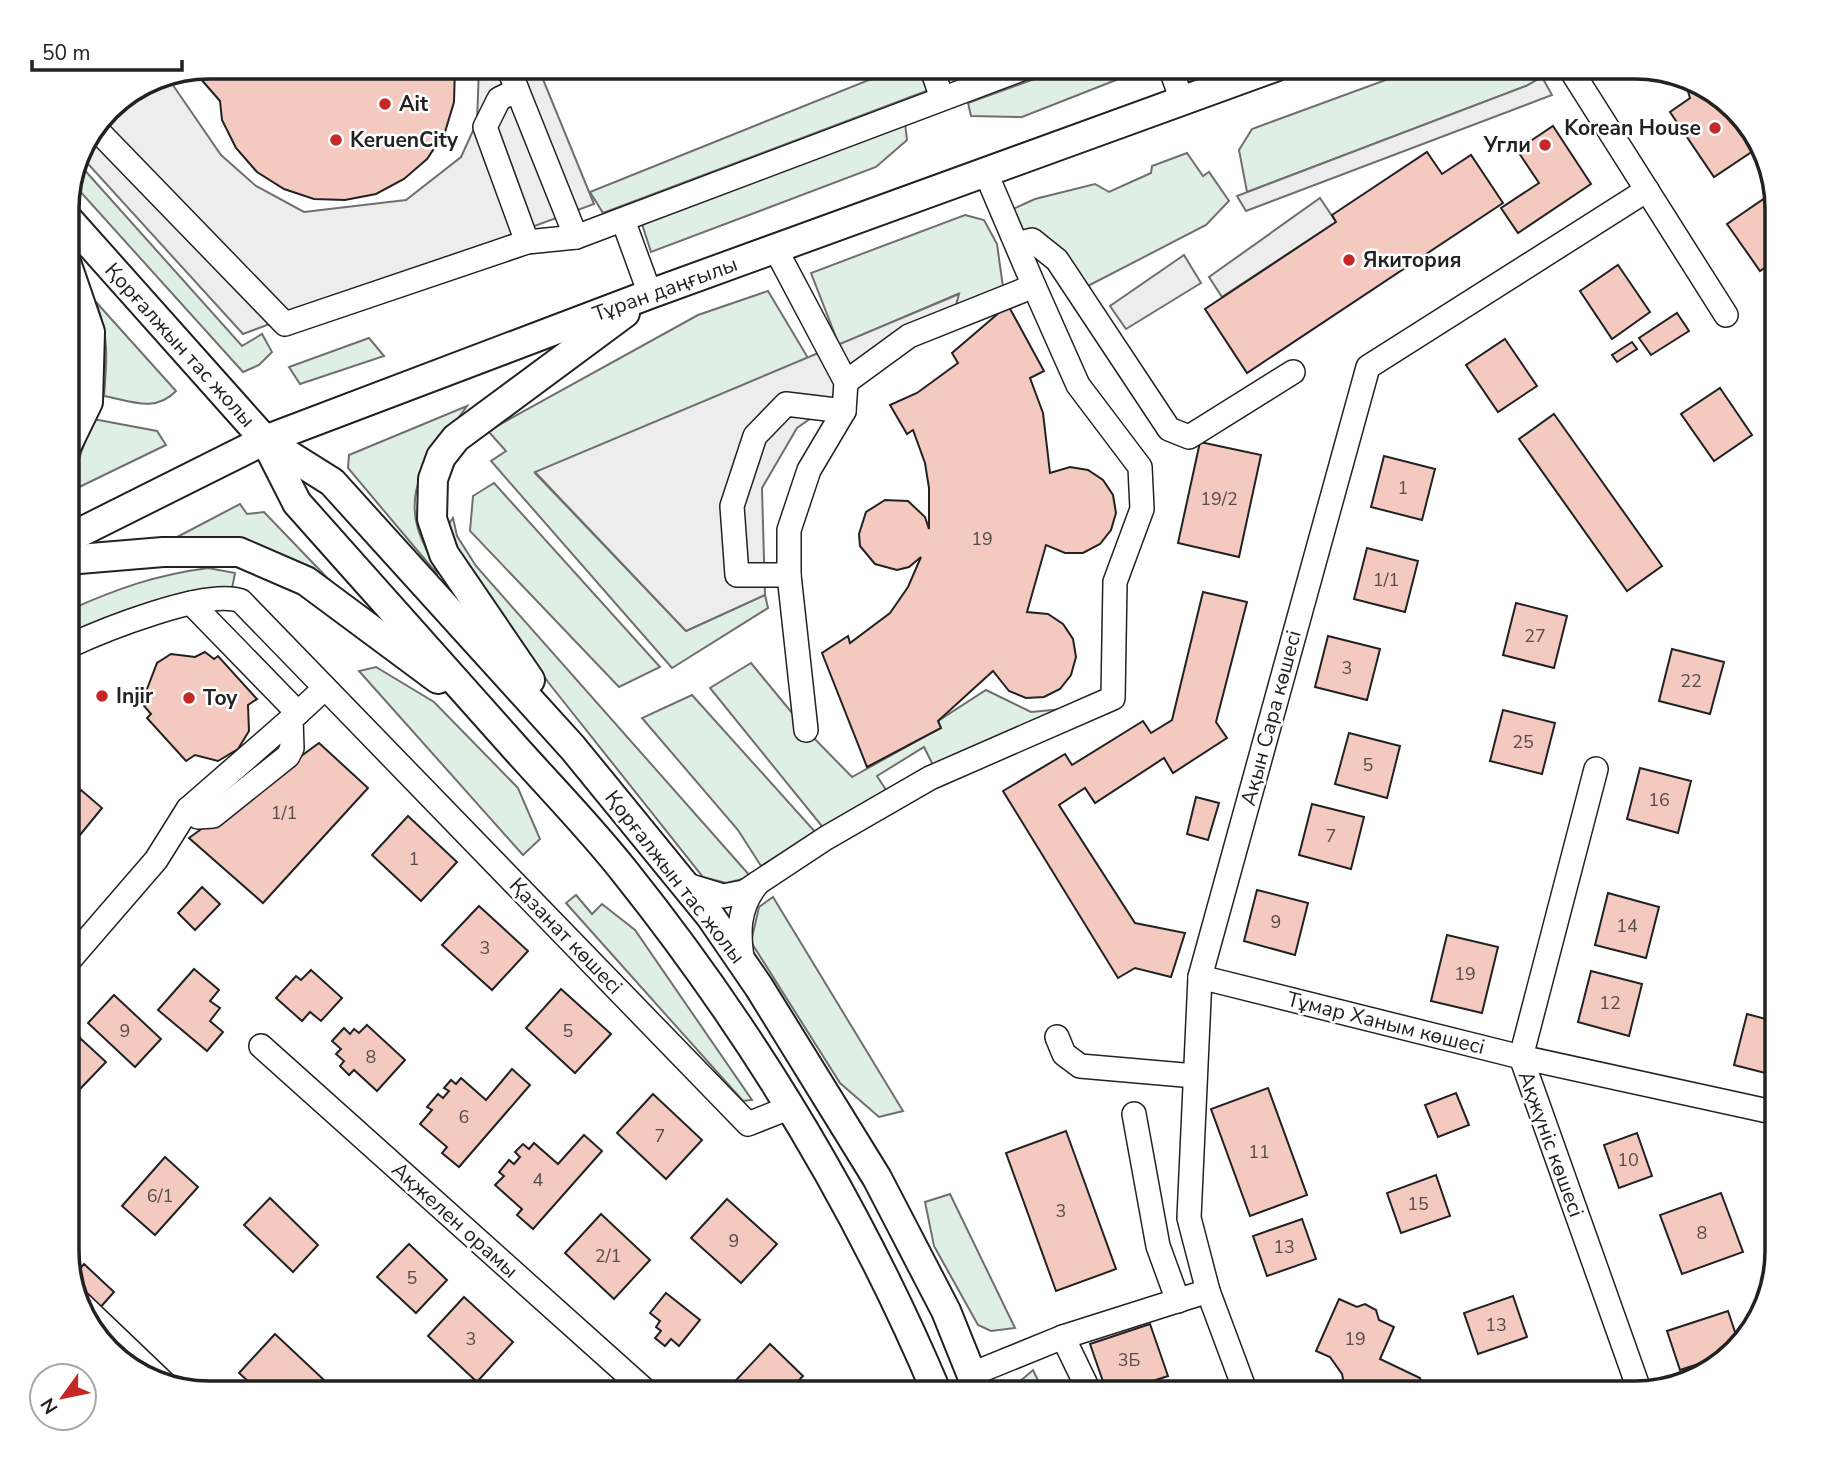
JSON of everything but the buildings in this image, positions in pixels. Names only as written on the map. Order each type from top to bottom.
[{"type":"main road","name":"Тұран даңғылы","points":[[79,533],[265,440],[650,294],[1237,79]]},
{"type":"main road","name":"Қорғалжын тас жолы","points":[[79,231],[265,440],[297,503],[624,871],[726,1009],[791,1107],[873,1253],[930,1381]]},
{"type":"main road","points":[[573,748],[487,612],[444,554],[432,519],[433,479],[441,457],[456,438],[650,294]]},
{"type":"main road","points":[[79,300],[90,332],[88,402],[79,420]]},
{"type":"main road","name":"Қорғалжын тас жолы","points":[[265,440],[332,482],[573,748],[684,884],[743,964],[877,1178],[946,1311],[974,1381]]},
{"type":"main road","points":[[79,559],[163,552],[239,552],[306,581],[486,715]]},
{"type":"street","points":[[513,79],[576,237]]},
{"type":"street","points":[[935,79],[942,98]]},
{"type":"street","points":[[102,135],[285,324],[527,242],[576,237],[992,79]]},
{"type":"street","points":[[1174,79],[1181,98]]},
{"type":"street","points":[[1579,79],[1726,315]]},
{"type":"street","points":[[517,90],[499,99],[485,127],[527,242]]},
{"type":"street","points":[[684,884],[723,896],[744,892],[826,838],[930,778],[1113,698],[1115,582],[1142,509],[1140,467],[1078,385],[985,170]]},
{"type":"street","name":"Ақын Сара көшесі","points":[[1241,1381],[1208,1291],[1189,1218],[1200,977],[1368,367],[1647,190]]},
{"type":"street","points":[[623,219],[650,294]]},
{"type":"street","points":[[1017,244],[1032,240],[1057,260],[1169,429],[1189,437],[1293,372]]},
{"type":"street","points":[[775,248],[846,382],[844,411],[809,470],[789,530],[789,575],[806,730]]},
{"type":"street","points":[[846,382],[909,336],[1034,286]]},
{"type":"street","points":[[789,575],[737,575],[732,506],[755,436],[786,404],[844,411]]},
{"type":"street","points":[[79,641],[191,603],[230,599],[241,601],[325,688],[188,809],[156,860],[79,949]]},
{"type":"street","points":[[191,603],[295,716]]},
{"type":"street","name":"Қазанат көшесі","points":[[325,688],[748,1124],[791,1107]]},
{"type":"street","name":"Ақжүніс көшесі","points":[[1596,769],[1521,1057],[1636,1381]]},
{"type":"street","points":[[743,964],[740,918],[746,897],[758,883]]},
{"type":"street","name":"Тұмар Ханым көшесі","points":[[1200,977],[1521,1057],[1765,1110]]},
{"type":"street","points":[[1057,1037],[1064,1054],[1080,1066],[1195,1076]]},
{"type":"street","name":"Ақжелен орамы","points":[[261,1046],[634,1381]]},
{"type":"street","points":[[1134,1114],[1158,1245],[1178,1301]]},
{"type":"street","points":[[981,1381],[1063,1337],[1208,1291]]},
{"type":"street","points":[[101,1323],[144,1364]]},
{"type":"street","points":[[1063,1337],[1084,1381]]},
{"type":"green space","points":[[871,79],[925,79],[929,90],[603,213],[590,192]]},
{"type":"green space","points":[[1035,79],[1119,79],[1022,117],[971,116],[968,103]]},
{"type":"green space","points":[[1388,79],[1538,79],[1247,192],[1239,150],[1252,129]]},
{"type":"green space","points":[[905,123],[907,140],[876,167],[651,252],[642,224]]},
{"type":"green space","points":[[1187,153],[1203,176],[1209,172],[1229,201],[1206,225],[1084,288],[1024,237],[1013,209],[1035,199],[1095,184],[1109,192],[1151,173],[1152,166]]},
{"type":"green space","points":[[85,170],[242,346],[262,334],[272,352],[259,365],[243,372],[80,191]]},
{"type":"green space","points":[[965,215],[984,220],[997,244],[1003,287],[956,307],[958,294],[839,345],[811,273]]},
{"type":"green space","points":[[768,291],[808,358],[535,473],[686,631],[765,595],[768,608],[672,668],[491,461],[506,451],[488,431],[698,315]]},
{"type":"green space","points":[[96,302],[176,391],[168,398],[142,404],[104,396],[106,348]]},
{"type":"green space","points":[[369,338],[384,356],[300,384],[289,367]]},
{"type":"green space","points":[[467,406],[427,463],[416,494],[418,529],[438,575],[348,468],[349,455]]},
{"type":"green space","points":[[93,419],[157,431],[166,445],[79,487],[79,459]]},
{"type":"green space","points":[[494,483],[660,667],[619,687],[470,531],[473,496]]},
{"type":"green space","points":[[240,504],[247,514],[264,512],[336,587],[294,561],[242,542],[160,546]]},
{"type":"green space","points":[[453,518],[457,536],[476,566],[751,877],[726,883],[703,877],[548,682],[449,537],[448,525]]},
{"type":"green space","points":[[208,568],[235,573],[231,594],[79,638],[79,606],[136,584]]},
{"type":"green space","points":[[751,663],[806,730],[852,777],[940,728],[938,721],[986,690],[1031,712],[1063,709],[935,769],[924,747],[877,776],[890,796],[825,830],[710,688]]},
{"type":"green space","points":[[376,667],[434,702],[518,788],[540,839],[523,855],[359,671]]},
{"type":"green space","points":[[692,695],[817,834],[761,866],[738,830],[642,718]]},
{"type":"green space","points":[[576,895],[592,914],[602,904],[635,930],[752,1100],[743,1101],[566,903]]},
{"type":"green space","points":[[773,897],[903,1111],[879,1117],[840,1083],[751,942],[759,907]]},
{"type":"green space","points":[[950,1194],[1015,1328],[991,1331],[978,1325],[934,1246],[925,1202]]},
{"type":"green space","points":[[1033,1370],[1038,1381],[1020,1381]]},
{"type":"shaded area","points":[[479,79],[543,79],[594,204],[243,334],[87,163],[101,137],[123,111],[151,92],[172,84],[221,155],[256,186],[304,212],[406,200],[461,157],[477,122]]},
{"type":"shaded area","points":[[1543,79],[1552,95],[1246,211],[1237,196]]},
{"type":"shaded area","points":[[1320,198],[1336,222],[1222,297],[1209,277]]},
{"type":"shaded area","points":[[1184,255],[1201,283],[1126,329],[1110,306]]},
{"type":"shaded area","points":[[959,294],[952,320],[797,428],[762,488],[765,595],[686,631],[535,472]]},
{"type":"place","name":"Ait","points":[[385,104]]},
{"type":"place","name":"Korean House","points":[[1715,128]]},
{"type":"place","name":"KeruenCity","points":[[336,140]]},
{"type":"place","name":"Угли","points":[[1545,145]]},
{"type":"place","name":"Якитория","points":[[1349,260]]},
{"type":"place","name":"Injir","points":[[102,696]]},
{"type":"place","name":"Toy","points":[[189,698]]}]
